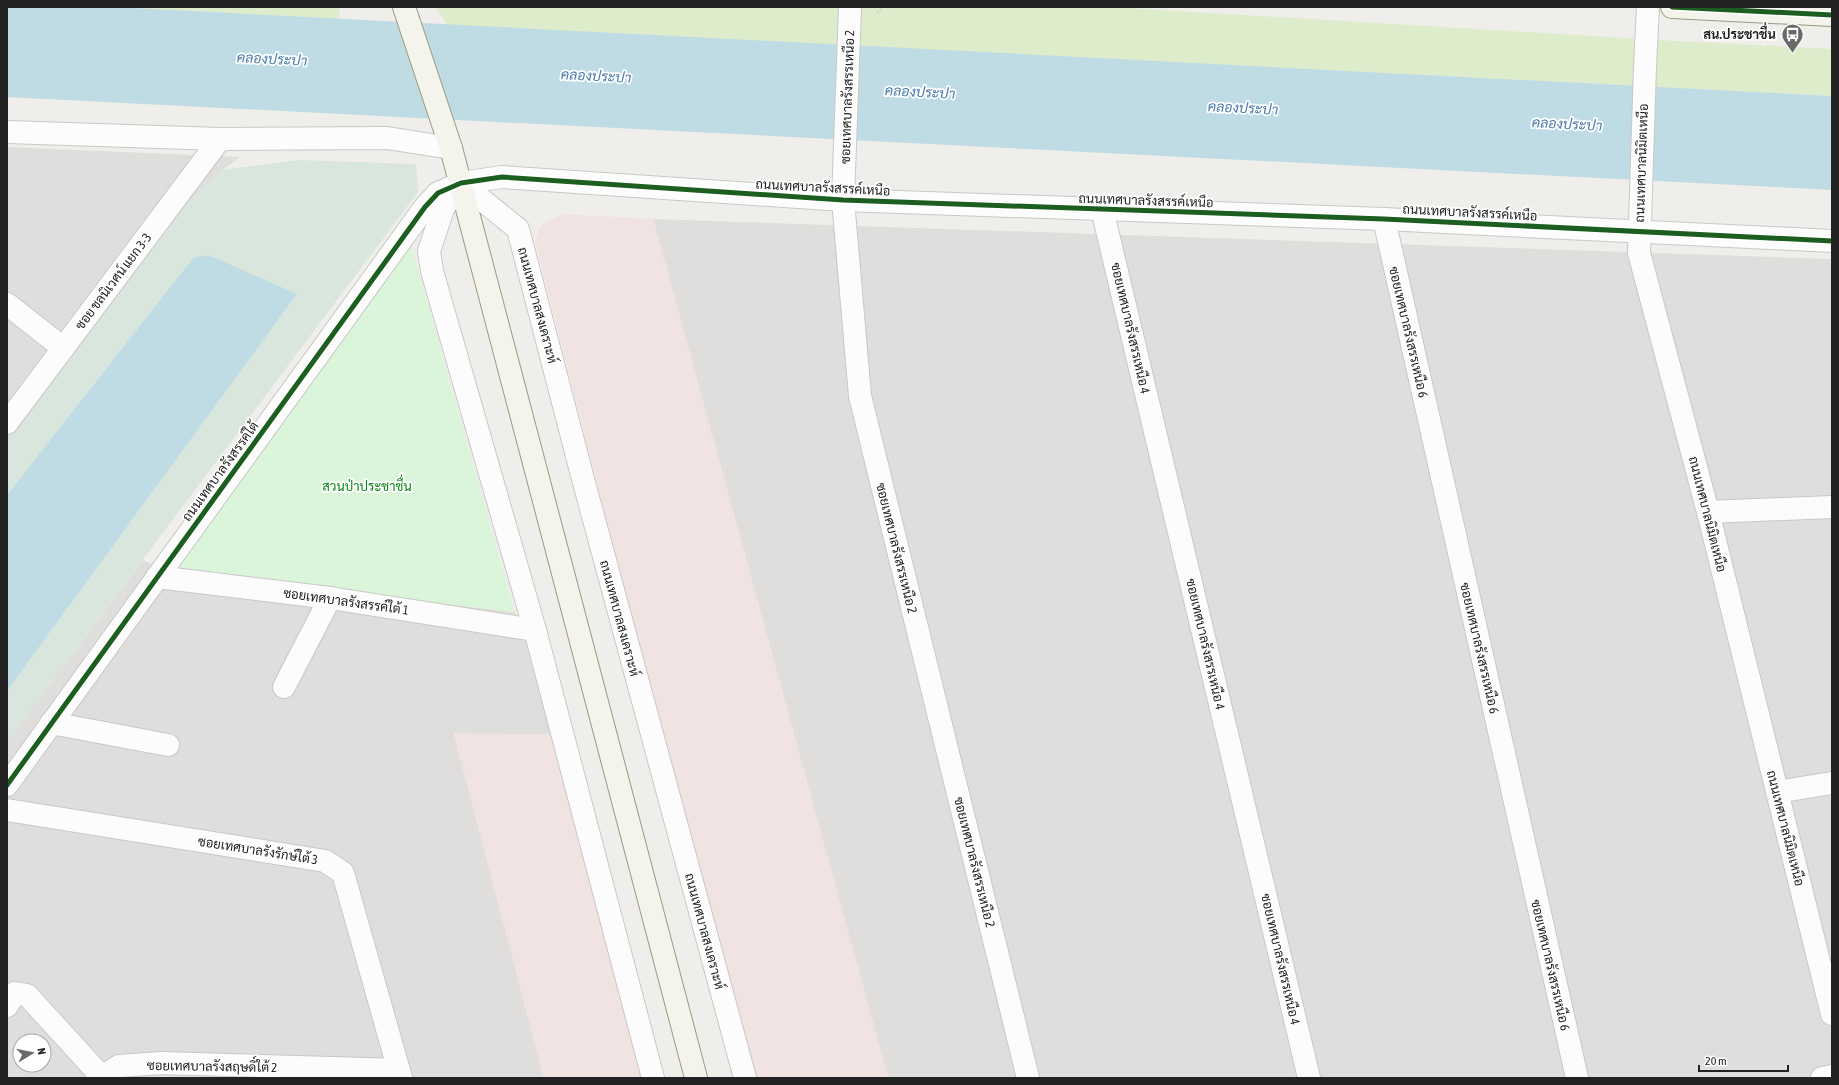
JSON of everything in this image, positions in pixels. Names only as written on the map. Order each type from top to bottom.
[{"type":"street","points":[[404,7],[452,148],[696,1078]]},
{"type":"street","name":"ถนนเทศบาลนิมิตเหนือ","points":[[1648,7],[1644,67],[1639,253],[1708,512],[1832,1014]]},
{"type":"street","points":[[1672,7],[1832,16]]},
{"type":"street","name":"ซอยเทศบาลรังสรรเหนือ 2","points":[[850,13],[843,200],[860,396],[1028,1078]]},
{"type":"street","points":[[7,132],[220,139],[387,138],[452,148]]},
{"type":"street","name":"ซอย ชลนิเวศน์ แยก 3-3","points":[[7,423],[220,139]]},
{"type":"street","name":"ถนนเทศบาลรังสรรค์เหนือ","points":[[460,182],[502,177],[843,200],[1384,219],[1639,223],[1832,241]]},
{"type":"street","points":[[460,182],[443,209],[429,251],[432,271],[535,630],[653,1078]]},
{"type":"street","name":"ถนนเทศบาลรังสรรค์ใต้","points":[[7,784],[425,207],[438,193],[460,182]]},
{"type":"street","name":"ถนนเทศบาลสงเคราะห์","points":[[460,182],[518,229],[583,479],[745,1078]]},
{"type":"street","name":"ซอยเทศบาลรังสรรเหนือ 4","points":[[1102,209],[1309,1078]]},
{"type":"street","name":"ซอยเทศบาลรังสรรเหนือ 6","points":[[1384,219],[1577,1078]]},
{"type":"street","points":[[7,304],[63,348]]},
{"type":"street","points":[[1708,512],[1832,507]]},
{"type":"street","name":"ซอยเทศบาลรังสรรค์ใต้ 1","points":[[157,577],[330,598],[535,630]]},
{"type":"street","points":[[284,687],[330,598]]},
{"type":"street","points":[[52,723],[168,745]]},
{"type":"street","points":[[1777,792],[1832,783]]},
{"type":"street","name":"ซอยเทศบาลรังรักษ์ใต้ 3","points":[[7,810],[325,861],[343,873],[400,1074]]},
{"type":"street","points":[[7,1006],[16,993],[27,996],[101,1077]]},
{"type":"street","name":"ซอยเทศบาลรังสฤษดิ์ใต้ 2","points":[[101,1077],[119,1066],[161,1063],[400,1074]]},
{"type":"street","points":[[1822,1078],[1832,1076]]},
{"type":"shaded area","points":[[7,147],[240,157],[222,170],[171,219],[7,437]]},
{"type":"shaded area","points":[[298,160],[416,164],[418,192],[7,741],[7,691],[297,294],[193,258],[7,495],[7,436],[171,219],[222,170]]},
{"type":"shaded area","points":[[563,214],[653,219],[888,1078],[755,1078],[632,621],[535,240],[542,224]]},
{"type":"shaded area","points":[[653,219],[1832,259],[1832,1078],[888,1078]]},
{"type":"shaded area","points":[[143,560],[171,572],[515,612],[561,735],[454,734],[544,1078],[7,1078],[7,741]]},
{"type":"shaded area","points":[[454,733],[561,735],[644,1078],[544,1078]]},
{"type":"green space","points":[[114,7],[339,7],[340,19]]},
{"type":"green space","points":[[435,7],[1112,7],[1832,49],[1832,96],[448,25]]},
{"type":"green space","name":"สวนป่าประชาชื่น","points":[[411,245],[515,612],[171,572]]},
{"type":"water","name":"คลองประปา","points":[[7,7],[114,7],[1832,96],[1832,190],[7,97]]},
{"type":"water","points":[[208,255],[297,294],[7,691],[7,495],[193,258]]},
{"type":"cycle path","points":[[1672,7],[1832,15]]},
{"type":"cycle path","points":[[7,785],[425,207],[438,193],[461,183],[502,177],[843,200],[1384,219],[1832,241]]},
{"type":"place","name":"สน.ประชาชื่น","points":[[1792,54]]}]
